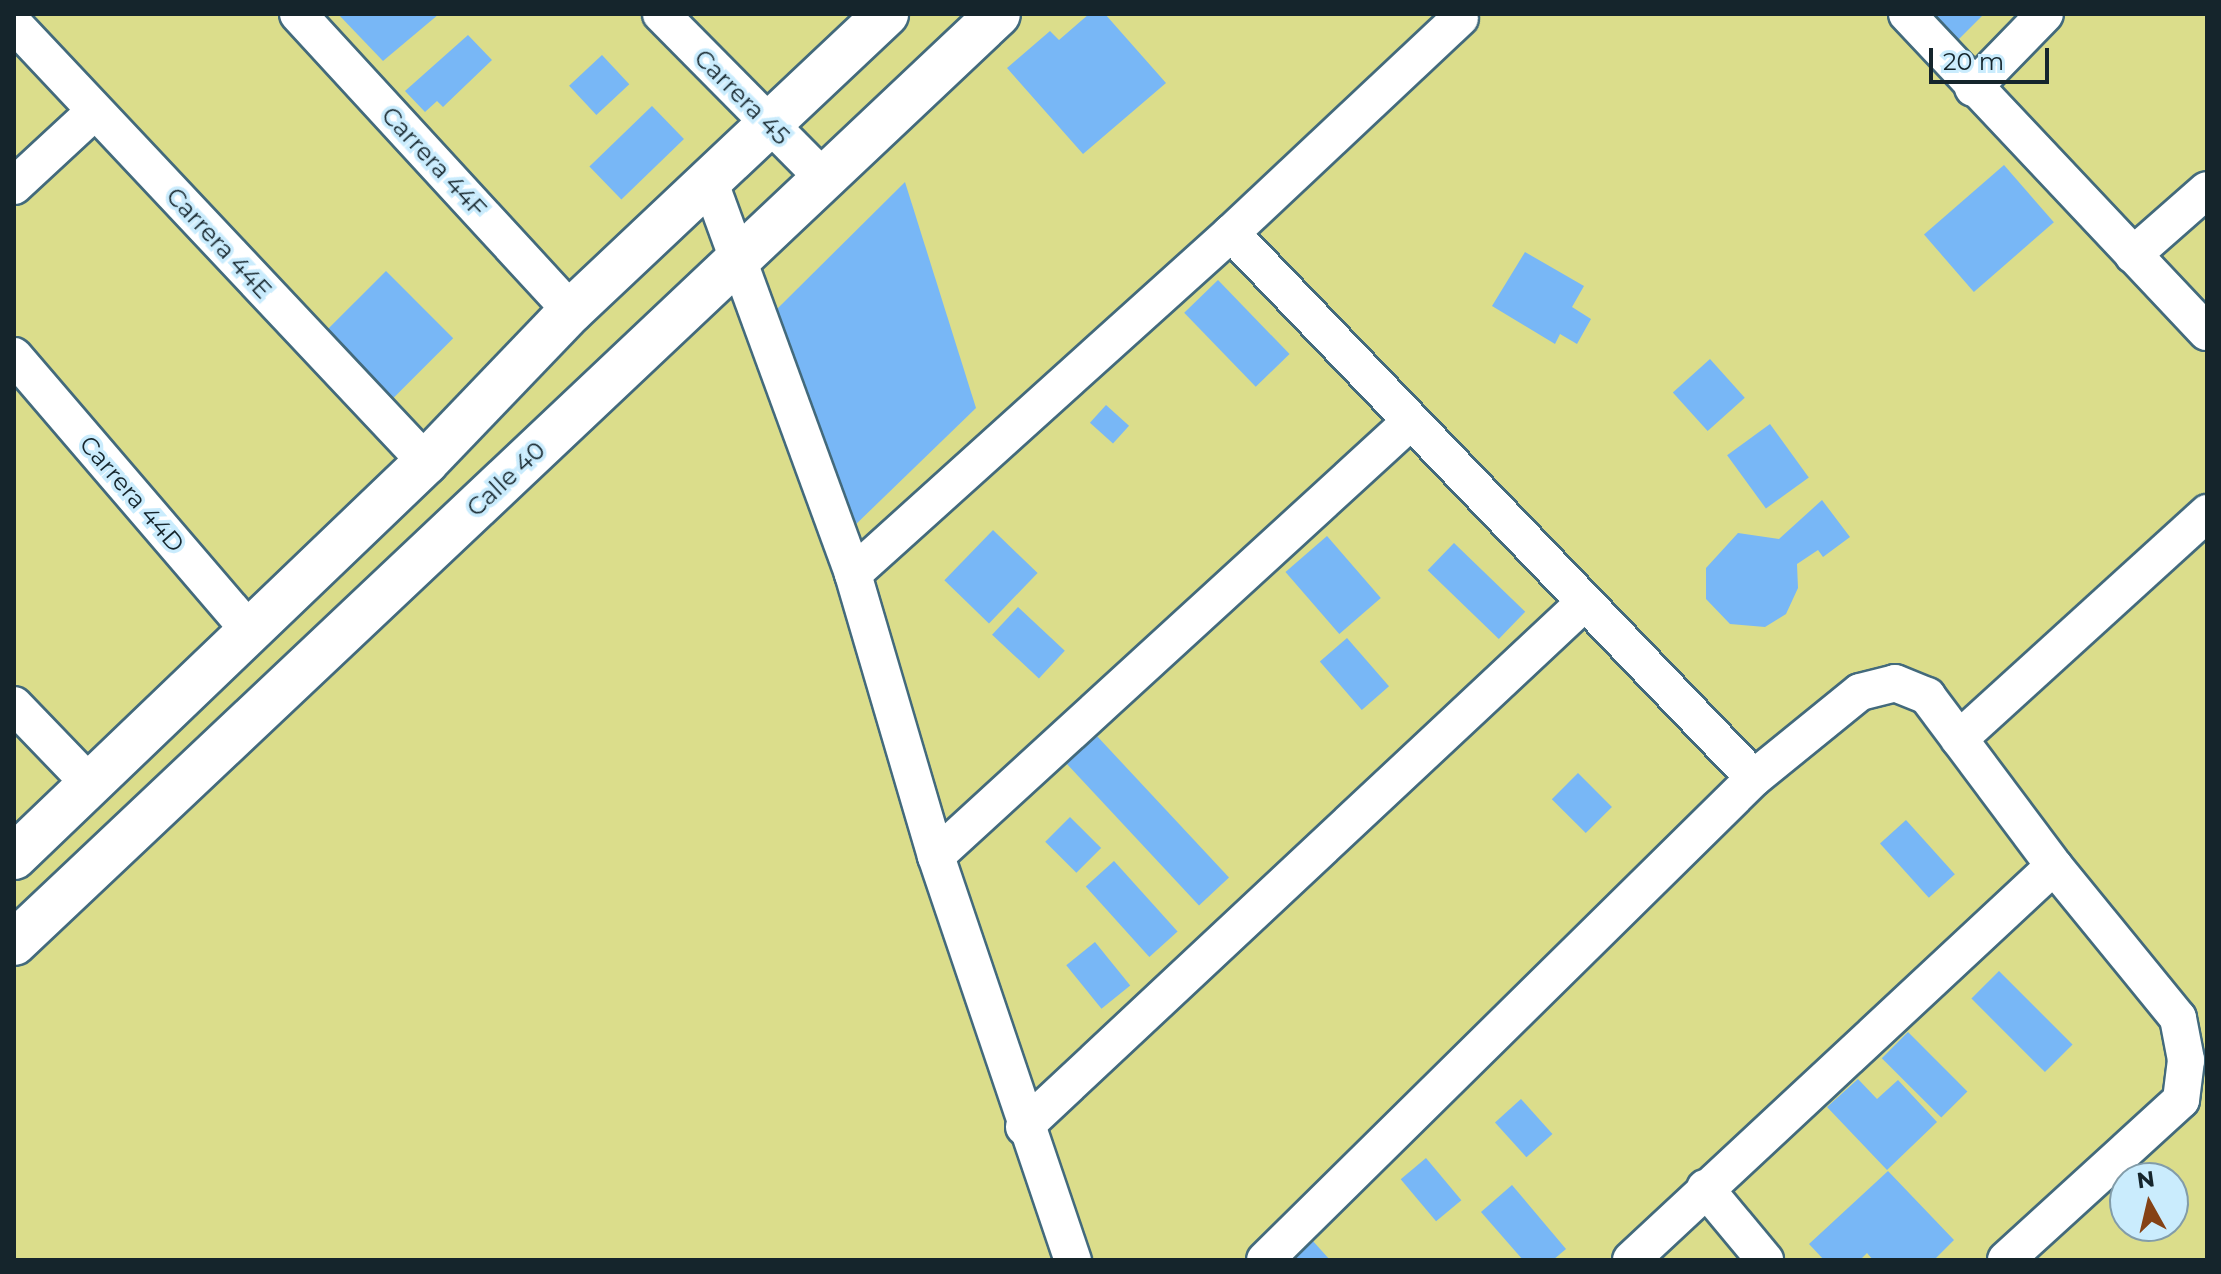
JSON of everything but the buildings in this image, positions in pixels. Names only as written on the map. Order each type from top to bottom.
[{"type":"main road","points":[[14,857],[426,462],[571,311],[886,14]]},
{"type":"main road","name":"Calle 40","points":[[14,943],[998,14]]},
{"type":"street","name":"Carrera 44F","points":[[298,14],[571,311]]},
{"type":"street","name":"Carrera 45","points":[[661,14],[824,179]]},
{"type":"street","points":[[1907,14],[1973,88],[2207,332]]},
{"type":"street","points":[[1973,88],[2045,14]]},
{"type":"street","points":[[853,574],[1231,233],[1460,18]]},
{"type":"street","name":"Carrera 44E","points":[[14,24],[426,462]]},
{"type":"street","points":[[14,186],[95,111]]},
{"type":"street","points":[[709,180],[853,574],[936,856],[1024,1127],[1073,1260]]},
{"type":"street","points":[[2133,255],[2207,190]]},
{"type":"street","points":[[1231,233],[1754,778]]},
{"type":"street","name":"Carrera 44D","points":[[14,356],[250,631]]},
{"type":"street","points":[[936,856],[1411,421]]},
{"type":"street","points":[[1959,739],[2207,513]]},
{"type":"street","points":[[1024,1127],[1585,602]]},
{"type":"street","points":[[1265,1260],[1754,778],[1860,692],[1895,683],[1927,696],[2054,866],[2178,1018],[2196,1073],[2181,1100],[2006,1260]]},
{"type":"street","points":[[14,705],[90,784]]},
{"type":"street","points":[[1631,1260],[2054,866]]},
{"type":"street","points":[[1705,1188],[1765,1260]]},
{"type":"green space","points":[[14,14],[2207,14],[2207,1260],[14,1260]]}]
